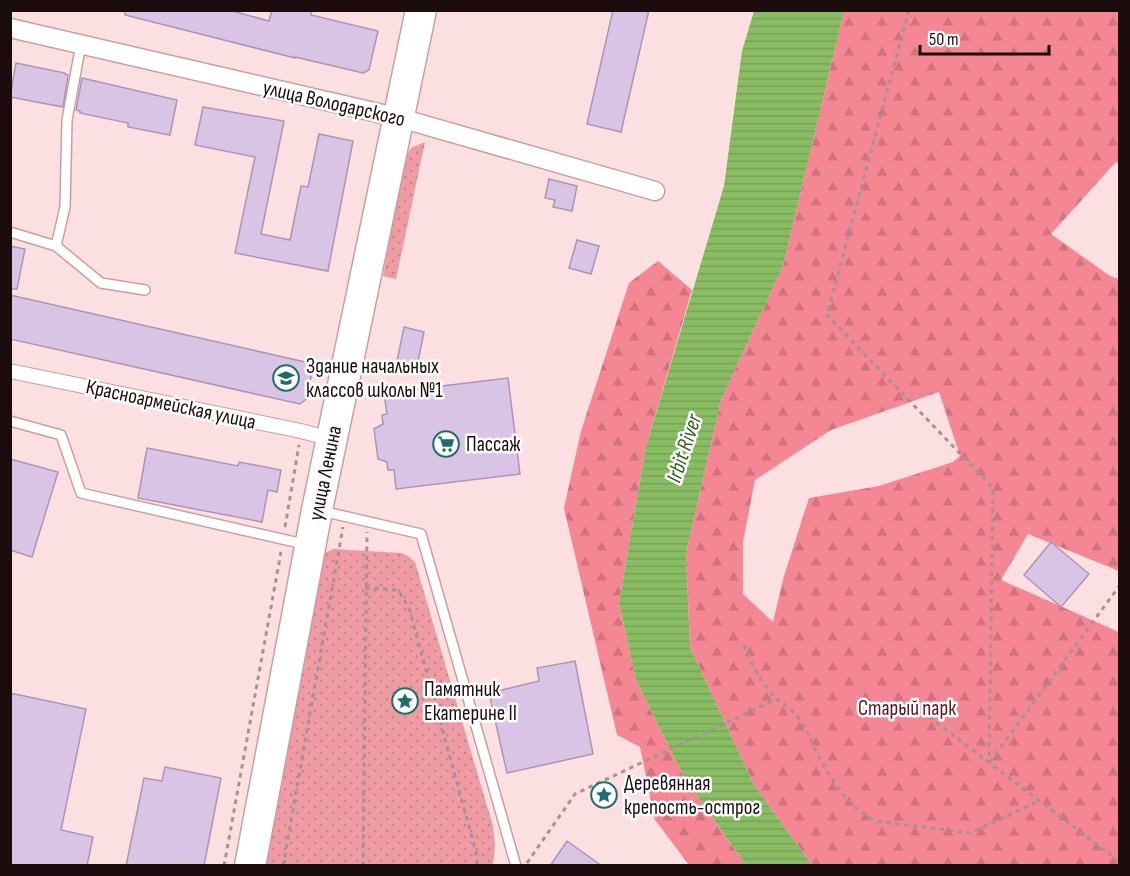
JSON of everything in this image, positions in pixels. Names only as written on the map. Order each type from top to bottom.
[{"type":"main road","name":"улица Ленина","points":[[250,866],[297,542],[331,513],[331,439],[421,10]]},
{"type":"street","name":"улица Володарского","points":[[10,28],[400,118],[655,191]]},
{"type":"street","name":"Красноармейская улица","points":[[10,371],[331,439]]},
{"type":"lane","points":[[56,246],[65,207],[67,120],[81,44]]},
{"type":"lane","points":[[10,232],[56,246],[101,284],[145,290]]},
{"type":"lane","points":[[10,421],[61,435],[81,494],[297,542]]},
{"type":"lane","points":[[331,513],[421,534],[516,866]]},
{"type":"path","points":[[909,10],[827,315],[993,488],[989,763]]},
{"type":"path","points":[[224,866],[297,542],[301,431]]},
{"type":"path","points":[[284,866],[331,513]]},
{"type":"path","points":[[363,866],[367,522]]},
{"type":"path","points":[[989,763],[1119,585]]},
{"type":"path","points":[[365,588],[398,590],[410,608],[476,852],[477,866]]},
{"type":"path","points":[[744,645],[749,659],[777,699],[795,713],[806,729],[820,760],[843,795],[864,816],[876,821],[970,833],[1039,801]]},
{"type":"path","points":[[525,866],[575,794],[777,699]]},
{"type":"path","points":[[929,717],[1119,862]]},
{"type":"shaded area","points":[[425,142],[396,279],[383,276],[405,158],[411,148]]},
{"type":"shaded area","points":[[334,549],[401,553],[415,562],[493,826],[495,845],[493,865],[265,866],[321,554]]},
{"type":"green space","name":"Старый парк","points":[[844,11],[1119,11],[1119,164],[1116,162],[1051,234],[1110,276],[1119,279],[1119,571],[1028,534],[1001,580],[1119,632],[1119,865],[812,865],[754,785],[690,647],[686,553],[721,400],[783,266]],"holes":[[[939,392],[960,456],[953,462],[879,486],[809,498],[784,576],[773,622],[743,594],[743,542],[755,480],[831,430]]]},
{"type":"green space","points":[[658,261],[692,290],[646,447],[619,603],[636,680],[685,779],[746,865],[689,865],[655,820],[640,747],[617,735],[564,508],[581,431],[629,283]]},
{"type":"water","name":"Irbit River","points":[[754,11],[844,11],[783,266],[721,400],[686,553],[690,647],[754,785],[812,865],[746,865],[685,779],[636,680],[619,603],[646,447],[724,186],[742,51]]},
{"type":"building","points":[[125,10],[229,10],[269,21],[272,10],[312,10],[311,15],[378,31],[369,70],[363,73],[125,15]]},
{"type":"building","points":[[613,10],[649,10],[621,132],[587,124]]},
{"type":"building","points":[[16,63],[68,75],[63,107],[10,97]]},
{"type":"building","points":[[82,78],[177,100],[170,135],[128,127],[128,123],[80,113],[76,110]]},
{"type":"building","points":[[203,107],[284,121],[261,234],[290,240],[301,186],[308,187],[319,134],[353,141],[328,271],[235,253],[255,157],[195,145]]},
{"type":"building","points":[[549,179],[577,186],[572,211],[553,207],[555,200],[545,198]]},
{"type":"building","points":[[577,240],[599,246],[591,274],[569,268]]},
{"type":"building","points":[[10,246],[25,249],[17,289],[10,289]]},
{"type":"building","points":[[10,295],[314,364],[306,399],[300,404],[10,339]]},
{"type":"building","points":[[404,327],[424,332],[416,371],[396,366]]},
{"type":"building","name":"Пассаж","points":[[508,378],[520,474],[396,489],[394,470],[388,470],[387,462],[378,459],[374,429],[383,424],[382,415],[387,414],[384,393]]},
{"type":"building","points":[[147,448],[238,466],[239,462],[281,470],[277,492],[268,490],[262,522],[138,498]]},
{"type":"building","points":[[10,459],[58,472],[32,557],[10,550]]},
{"type":"building","points":[[1051,542],[1089,574],[1061,607],[1024,575]]},
{"type":"building","points":[[575,661],[593,754],[507,773],[489,693],[539,681],[537,668]]},
{"type":"building","points":[[10,693],[86,709],[61,830],[93,837],[87,866],[10,866]]},
{"type":"building","points":[[165,767],[221,778],[204,866],[126,866],[144,778],[162,781]]},
{"type":"building","points":[[567,841],[602,866],[550,866]]},
{"type":"place","name":"Здание начальных классов школы №1","points":[[286,378]]},
{"type":"place","name":"Пассаж","points":[[446,444]]},
{"type":"place","name":"Памятник Екатерине II","points":[[405,701]]},
{"type":"place","name":"Деревянная крепость-острог","points":[[604,795]]}]
